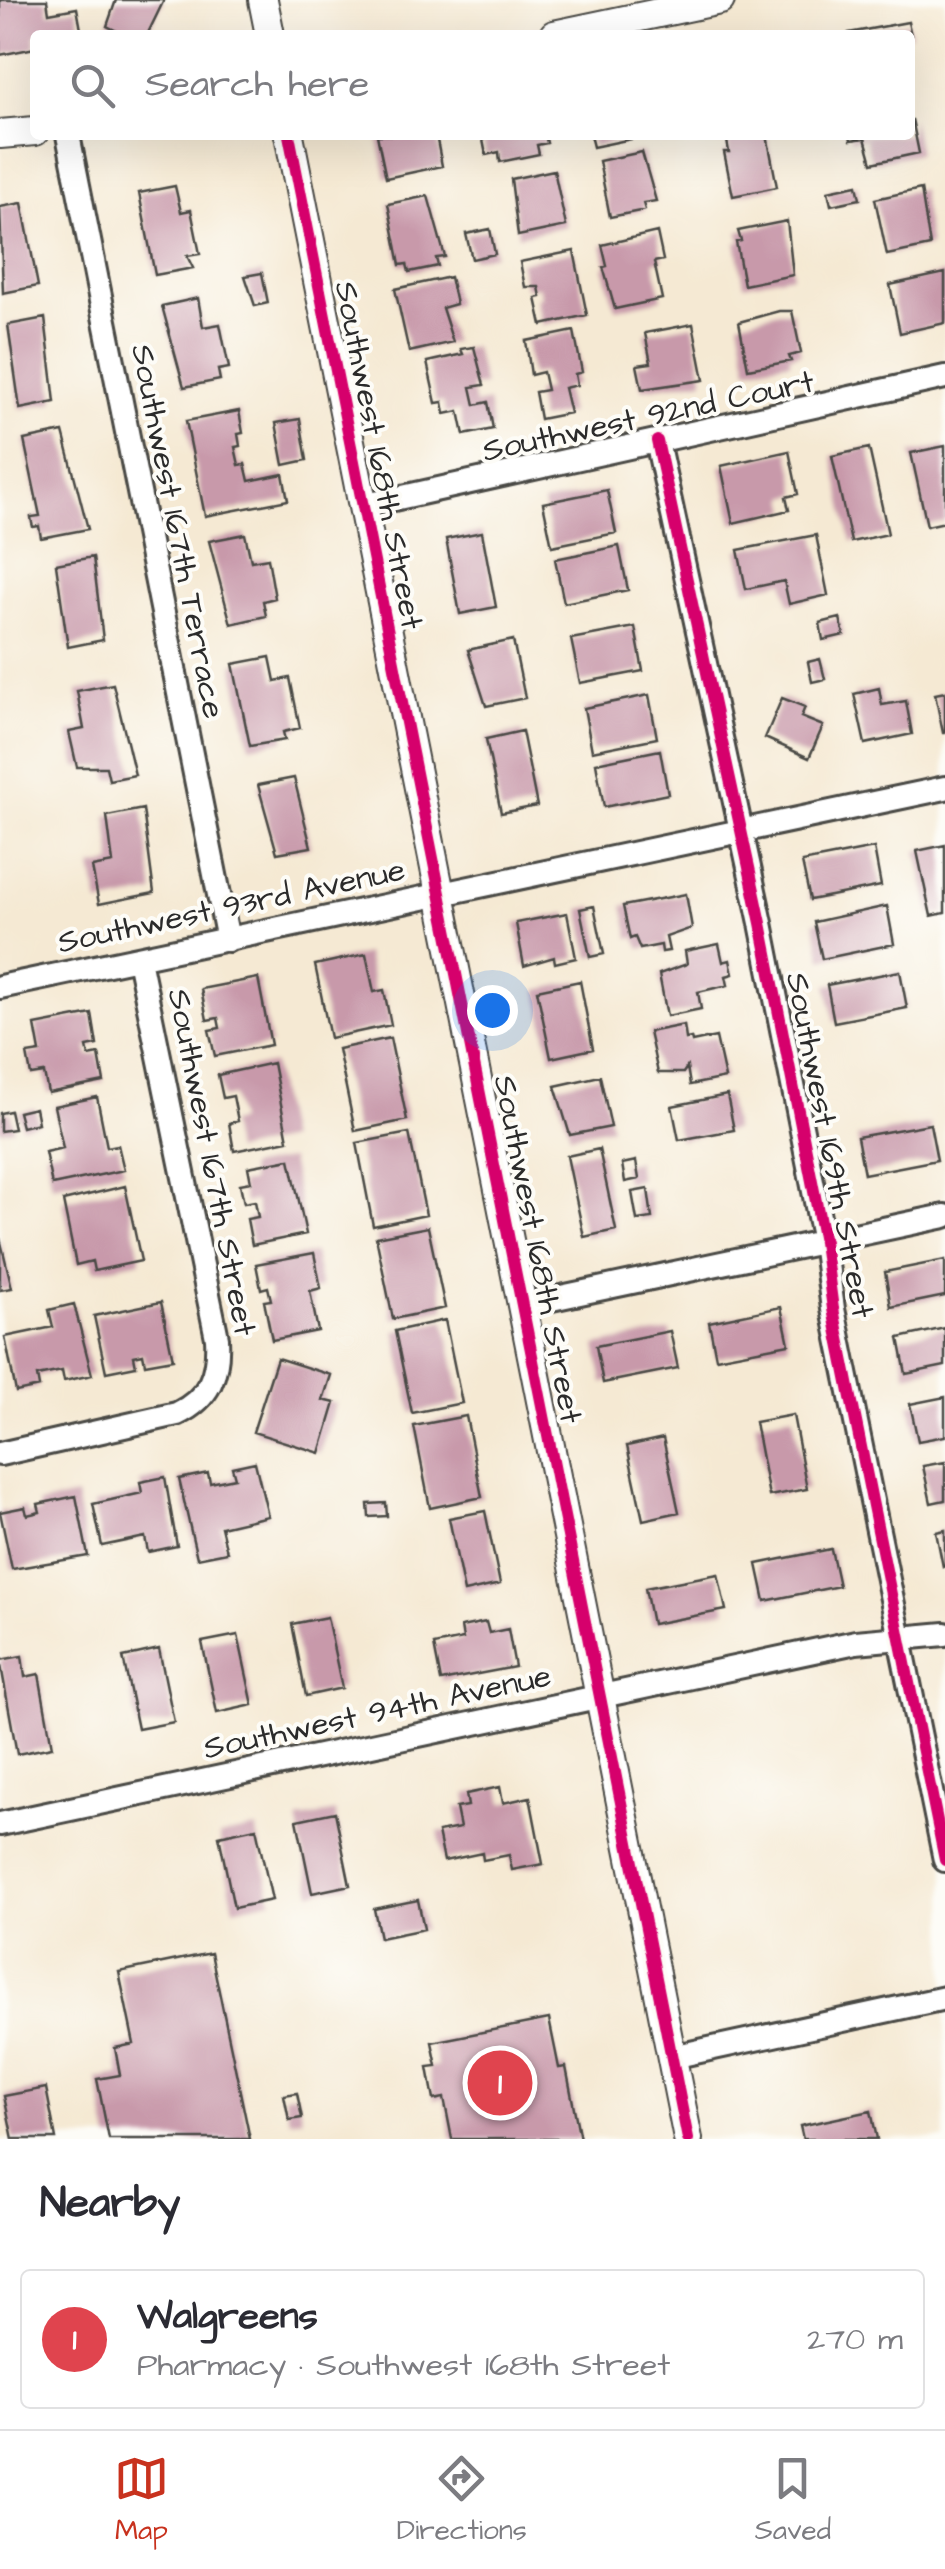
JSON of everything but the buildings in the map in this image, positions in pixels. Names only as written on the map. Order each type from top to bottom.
[{"type":"street","points":[[263,0],[269,30]]},
{"type":"street","points":[[578,30],[720,0]]},
{"type":"street","points":[[0,134],[30,131]]},
{"type":"street","name":"Southwest 167th Terrace","points":[[69,140],[228,940]]},
{"type":"street","name":"Southwest 168th Street","points":[[290,140],[688,2139]]},
{"type":"street","name":"Southwest 92nd Court","points":[[362,506],[945,377]]},
{"type":"street","name":"Southwest 169th Street","points":[[657,441],[741,832],[824,1242],[833,1309],[898,1639],[945,1860]]},
{"type":"street","name":"Southwest 93rd Avenue","points":[[0,986],[945,788]]},
{"type":"street","name":"Southwest 167th Street","points":[[0,1454],[176,1414],[201,1398],[214,1378],[218,1338],[139,958]]},
{"type":"street","points":[[523,1305],[945,1216]]},
{"type":"street","name":"Southwest 94th Avenue","points":[[0,1824],[856,1642],[945,1634]]},
{"type":"street","points":[[672,2057],[945,1998]]},
{"type":"cycle path","points":[[290,140],[688,2139]]},
{"type":"cycle path","points":[[657,441],[761,923],[824,1242],[833,1309],[945,1860]]},
{"type":"place","name":"Walgreens","points":[[500,2083]]}]
